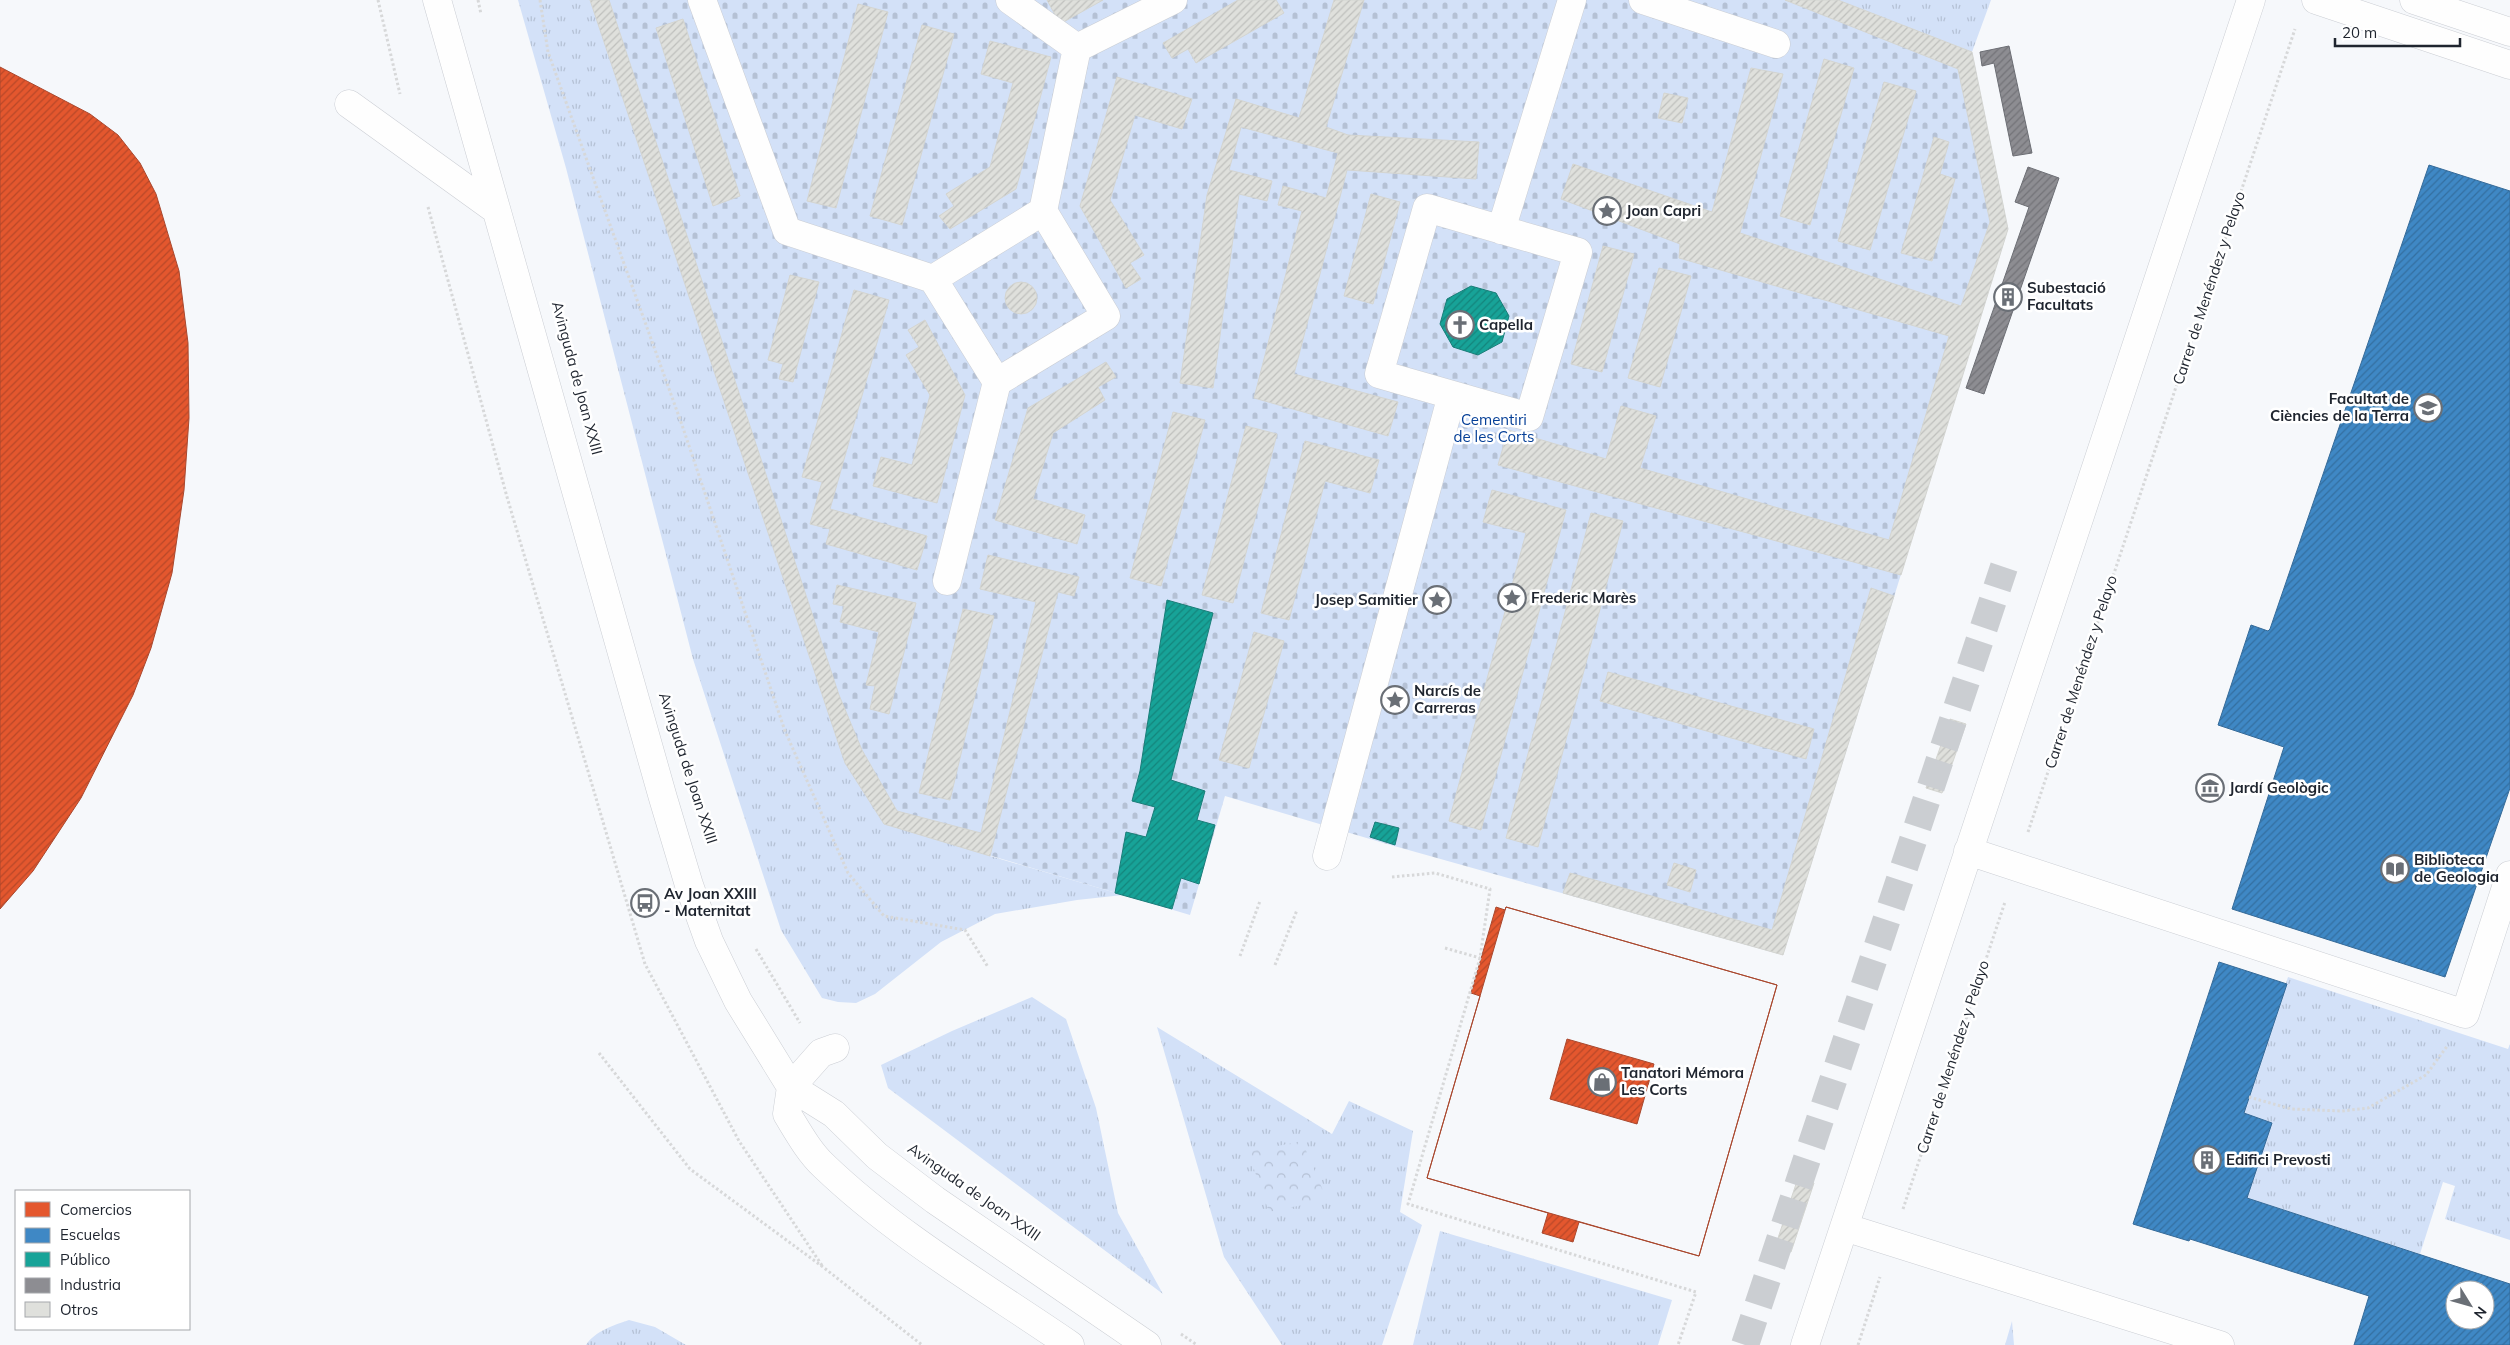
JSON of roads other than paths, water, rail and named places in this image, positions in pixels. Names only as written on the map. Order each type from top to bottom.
[{"type":"street","name":"Avinguda de Joan XXIII","points":[[437,0],[689,885],[709,941],[738,1001],[791,1087],[834,1114],[877,1156],[934,1200],[1147,1345]]},
{"type":"street","points":[[702,0],[786,231],[933,279],[997,382]]},
{"type":"street","points":[[1010,0],[1077,48]]},
{"type":"street","points":[[1077,48],[1173,0]]},
{"type":"street","points":[[1501,230],[1572,0]]},
{"type":"street","points":[[1643,0],[1776,44]]},
{"type":"street","points":[[1805,1345],[2251,0]]},
{"type":"street","points":[[2316,0],[2510,65]]},
{"type":"street","points":[[2414,0],[2510,32]]},
{"type":"street","points":[[948,581],[997,382],[1106,316],[1043,212],[1077,48]]},
{"type":"street","points":[[349,104],[496,210]]},
{"type":"street","points":[[1428,208],[1578,252],[1529,417],[1452,395],[1379,374],[1428,208]]},
{"type":"street","points":[[933,279],[1043,212]]},
{"type":"street","points":[[1327,856],[1452,395]]},
{"type":"street","points":[[1968,851],[2465,1014],[2510,875]]},
{"type":"street","points":[[828,1050],[791,1087],[786,1114],[804,1142],[824,1166],[900,1229],[1070,1345]]},
{"type":"street","points":[[1844,1227],[2220,1345]]},
{"type":"tunnel","points":[[1745,1345],[2004,567]]},
{"type":"place","name":"Joan Capri","points":[[1607,211]]},
{"type":"place","name":"Subestació Facultats","points":[[2008,297]]},
{"type":"place","name":"Capella","points":[[1460,325]]},
{"type":"place","name":"Facultat de Ciències de la Terra","points":[[2428,408]]},
{"type":"place","name":"Frederic Marès","points":[[1512,598]]},
{"type":"place","name":"Josep Samitier","points":[[1437,600]]},
{"type":"place","name":"Narcís de Carreras","points":[[1395,700]]},
{"type":"place","name":"Jardí Geològic","points":[[2210,788]]},
{"type":"place","name":"Biblioteca de Geologia","points":[[2395,869]]},
{"type":"place","name":"Av Joan XXIII - Maternitat","points":[[645,903]]},
{"type":"place","name":"Tanatori Mémora Les Corts","points":[[1602,1082]]},
{"type":"place","name":"Edifici Prevosti","points":[[2207,1160]]},
{"type":"park label","name":"Cementiri de les Corts","points":[[1494,428]]}]
